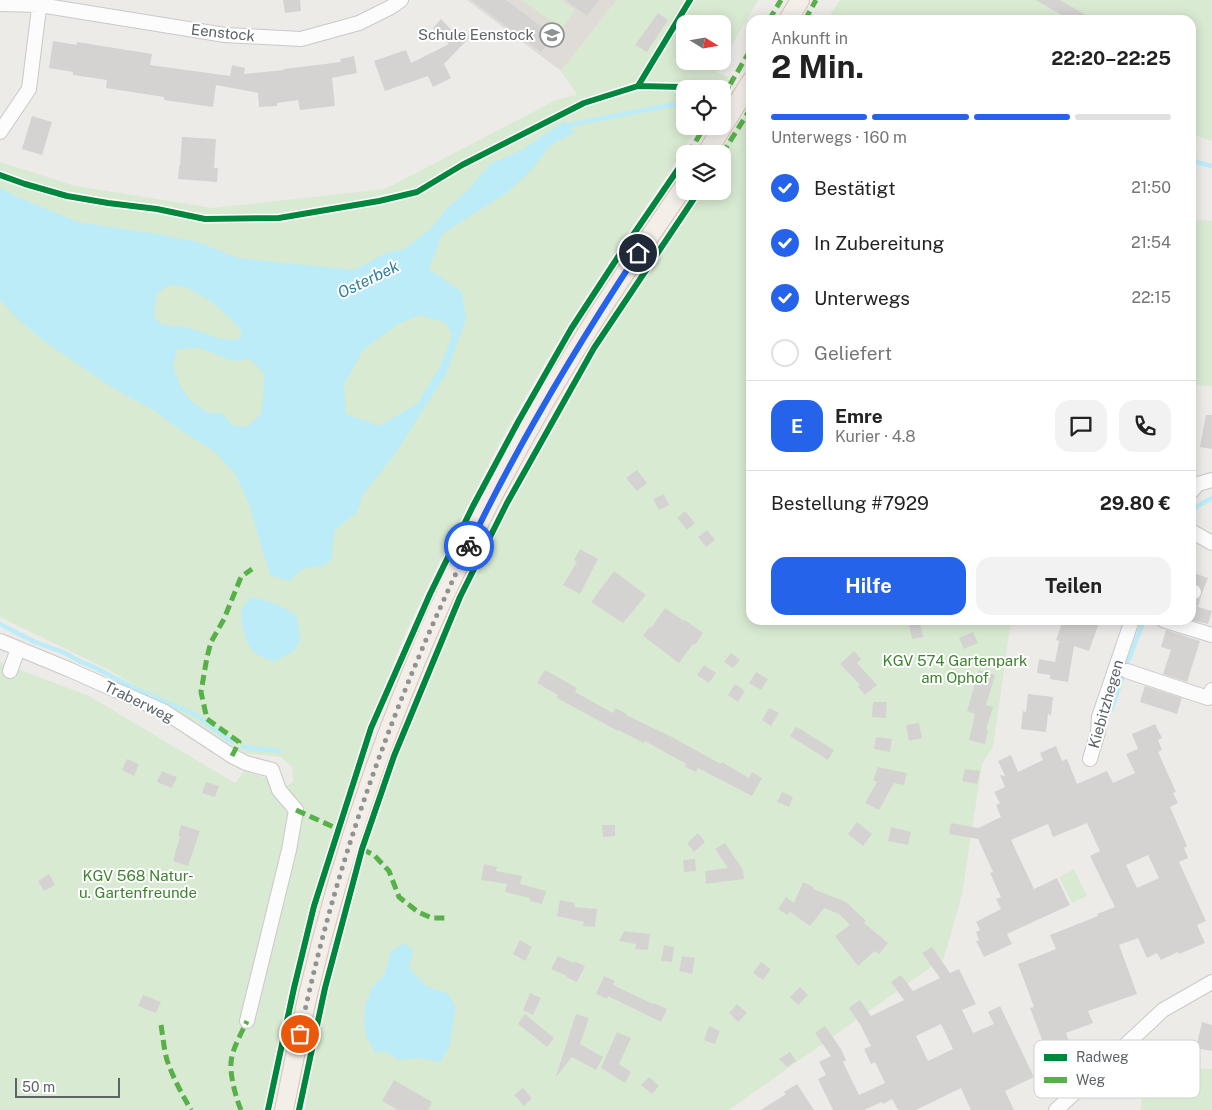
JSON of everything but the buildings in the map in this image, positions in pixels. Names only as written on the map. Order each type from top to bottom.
[{"type":"main road","points":[[791,15],[800,0]]},
{"type":"main road","points":[[712,145],[746,90]]},
{"type":"main road","points":[[284,1110],[308,995],[332,902],[374,771],[433,621],[474,536],[531,426],[594,321],[676,198]]},
{"type":"street","name":"Eenstock","points":[[0,4],[40,2],[225,35],[301,39],[359,23],[401,0]]},
{"type":"street","points":[[0,132],[29,89],[40,2]]},
{"type":"street","points":[[1196,486],[1212,480]]},
{"type":"street","points":[[1196,534],[1212,544]]},
{"type":"street","name":"Kiebitzhegen","points":[[1090,759],[1098,732],[1099,717],[1130,625]]},
{"type":"street","points":[[1179,625],[1212,635]]},
{"type":"street","name":"Traberweg","points":[[0,641],[165,712],[232,756],[246,763],[272,770],[279,790],[296,810],[289,850],[246,1021]]},
{"type":"street","points":[[10,671],[18,648]]},
{"type":"street","points":[[1129,673],[1210,697]]},
{"type":"street","points":[[1131,1040],[1163,1010],[1212,982]]},
{"type":"street","points":[[1056,1110],[1069,1098]]},
{"type":"shaded area","name":"Schule Eenstock","points":[[467,0],[617,0],[561,71]]},
{"type":"green space","points":[[522,0],[561,0],[575,10],[562,29]]},
{"type":"green space","name":"KGV 568 Natur- u. Gartenfreunde","points":[[617,0],[758,0],[749,15],[746,15],[746,21],[731,47],[731,15],[676,15],[676,70],[717,70],[716,72],[729,77],[727,80],[676,80],[676,135],[692,135],[686,145],[676,145],[676,161],[597,279],[549,356],[498,446],[406,632],[363,740],[318,881],[303,933],[282,1022],[265,1110],[0,1110],[0,662],[89,696],[235,783],[245,770],[286,786],[293,782],[292,767],[281,757],[245,753],[107,669],[0,617],[0,162],[76,186],[213,208],[385,189],[556,100],[577,95],[561,71]]},
{"type":"green space","points":[[840,0],[1212,0],[1212,141],[1196,136],[1196,15],[830,15]]},
{"type":"green space","name":"KGV 574 Gartenpark am Ophof","points":[[746,114],[746,625],[1010,625],[993,747],[982,764],[962,895],[944,958],[729,1110],[305,1110],[331,956],[374,805],[470,578],[602,327],[688,200],[731,200],[731,145],[725,145]]},
{"type":"green space","points":[[1196,219],[1212,221],[1212,386],[1196,385]]},
{"type":"green space","points":[[1074,869],[1087,896],[1072,903],[1059,877]]},
{"type":"green space","points":[[1200,1068],[1212,1069],[1212,1110],[1141,1110],[1141,1098],[1200,1098]]},
{"type":"water","points":[[565,121],[567,126],[576,132],[552,144],[533,168],[508,192],[442,234],[429,269],[462,292],[466,319],[446,374],[395,454],[362,496],[356,513],[335,530],[331,560],[324,566],[301,570],[289,581],[270,575],[249,504],[236,475],[215,452],[155,411],[113,388],[45,342],[19,320],[0,300],[0,188],[78,222],[198,242],[238,258],[355,270],[385,253],[403,250],[432,228],[447,208],[467,191],[491,163],[520,151]],"holes":[[[168,285],[184,286],[212,302],[237,325],[242,334],[238,340],[221,339],[183,326],[161,324],[154,316],[157,294]],[[420,315],[446,323],[452,336],[441,365],[417,404],[379,426],[346,414],[344,384],[364,349],[398,324]],[[200,348],[233,361],[250,359],[264,373],[261,414],[247,427],[232,425],[222,413],[208,413],[190,400],[181,387],[173,366],[177,349]]]},
{"type":"water","points":[[251,597],[281,606],[297,617],[300,641],[294,651],[274,662],[253,651],[245,634],[241,610]]},
{"type":"water","points":[[404,943],[413,951],[409,968],[426,986],[448,994],[456,1007],[449,1048],[440,1062],[420,1058],[399,1060],[384,1051],[376,1053],[367,1038],[364,1025],[365,1006],[372,988],[385,974],[391,951]]},
{"type":"waterway","name":"Osterbek","points":[[565,128],[574,124],[676,104]]},
{"type":"waterway","name":"Osterbek","points":[[1196,162],[1212,166]]},
{"type":"waterway","points":[[1196,507],[1212,498]]},
{"type":"waterway","points":[[0,624],[35,642],[65,653],[138,690],[196,715],[232,742]]},
{"type":"waterway","points":[[1126,667],[1142,625]]},
{"type":"waterway","points":[[1111,710],[1123,676]]},
{"type":"waterway","points":[[243,747],[279,751]]},
{"type":"marked path","points":[[772,15],[781,0]]},
{"type":"marked path","points":[[808,15],[816,0]]},
{"type":"marked path","points":[[731,83],[746,57]]},
{"type":"marked path","points":[[728,145],[746,116]]},
{"type":"marked path","points":[[693,145],[700,135]]},
{"type":"marked path","points":[[232,756],[239,742],[207,719],[201,692],[211,642],[224,619],[241,577],[252,569]]},
{"type":"marked path","points":[[296,810],[338,829]]},
{"type":"marked path","points":[[362,849],[374,855],[389,871],[399,897],[418,912],[432,918],[448,918]]},
{"type":"marked path","points":[[241,1110],[231,1074],[231,1063],[235,1047],[247,1021]]},
{"type":"marked path","points":[[161,1025],[167,1060],[191,1110]]},
{"type":"cycle path","points":[[0,175],[67,196],[157,209],[205,219],[279,218],[379,201],[417,192],[462,165],[584,103],[638,86],[690,0]]},
{"type":"cycle path","points":[[638,86],[676,87]]},
{"type":"cycle path","points":[[268,1110],[314,906],[371,728],[430,594],[473,506],[518,422],[571,329],[676,172]]},
{"type":"cycle path","points":[[299,1110],[325,988],[362,849],[394,756],[460,597],[507,503],[594,348],[693,200]]},
{"type":"way so far","points":[[300,1034],[330,910],[370,780],[433,621],[469,546]]},
{"type":"place","name":"Schule Eenstock","points":[[552,35]]},
{"type":"route","points":[[469,546],[531,426],[594,321],[638,253]]}]
